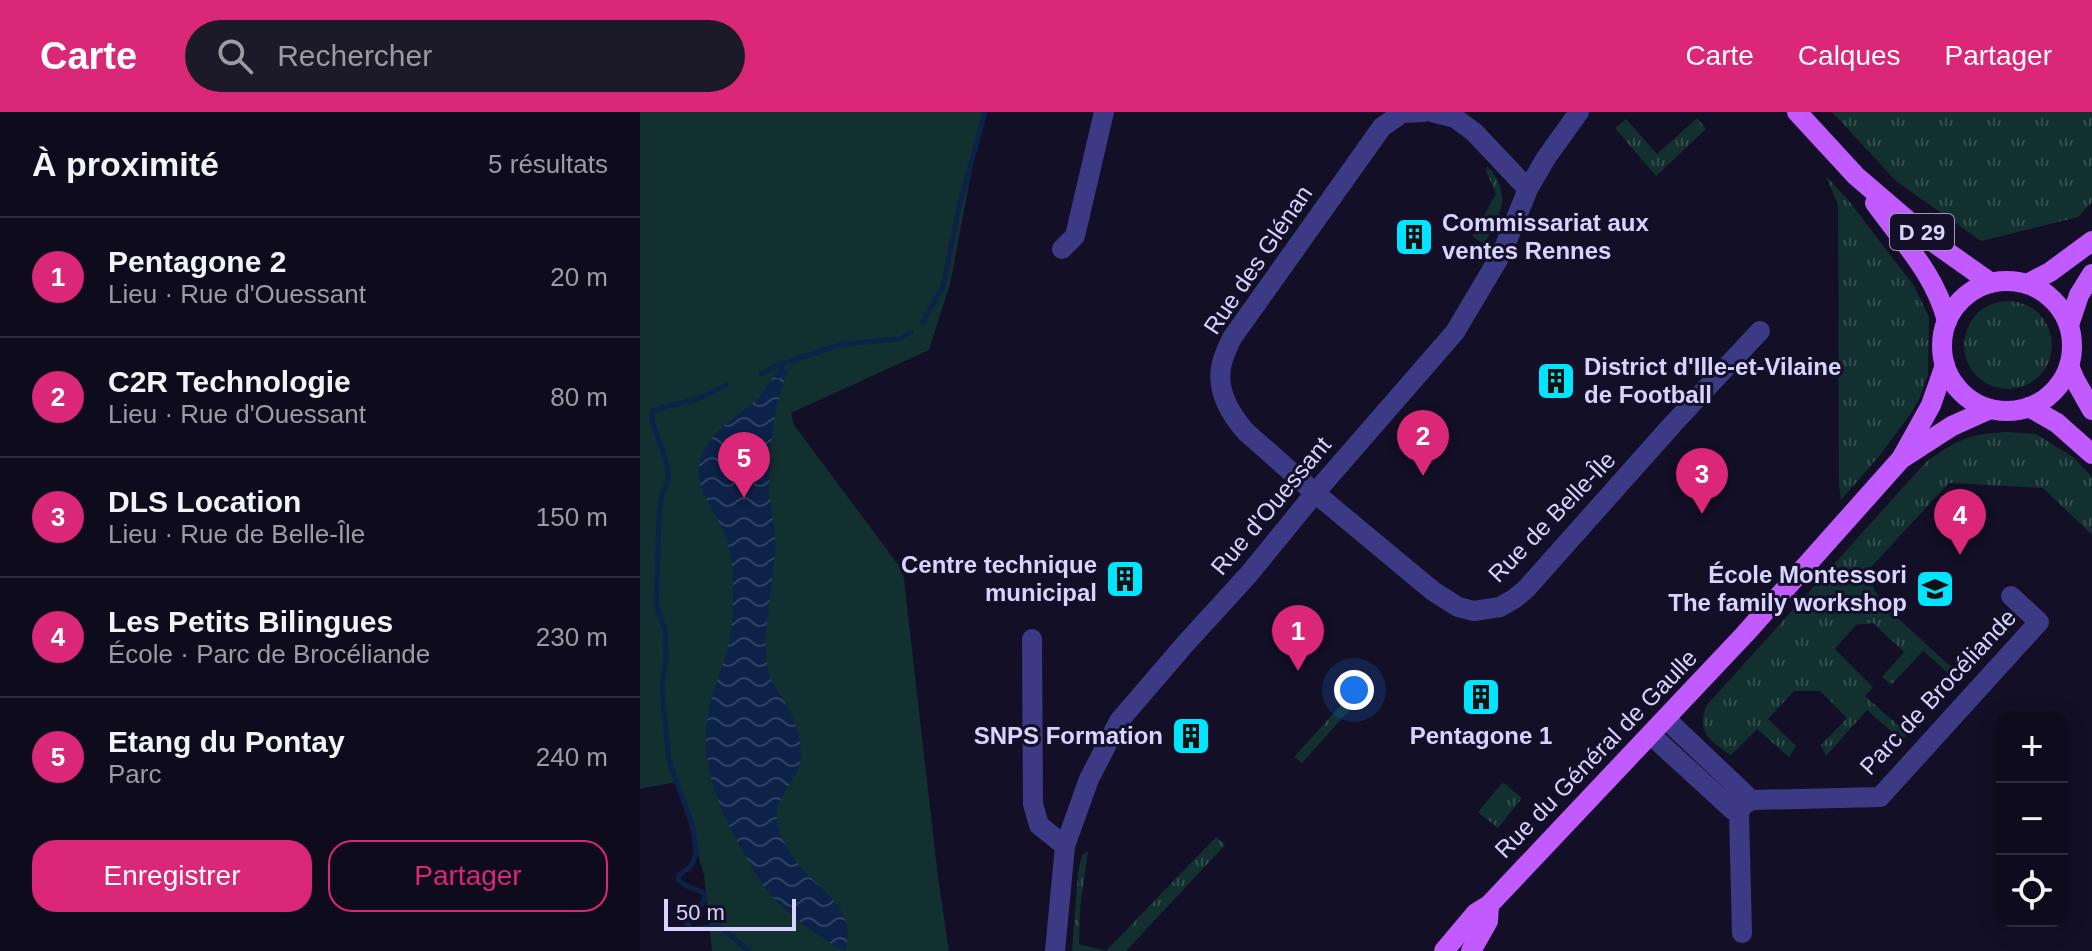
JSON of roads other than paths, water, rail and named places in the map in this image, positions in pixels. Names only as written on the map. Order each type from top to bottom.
[{"type":"main road","name":"D 29","points":[[1797,112],[1856,176],[1930,276],[1947,321]]},
{"type":"main road","name":"D 29","points":[[1856,176],[1941,249],[1991,283]]},
{"type":"main road","points":[[2027,284],[2050,272],[2092,241]]},
{"type":"main road","points":[[2069,325],[2079,295],[2092,274]]},
{"type":"main road","points":[[2015,281],[2027,284],[2041,290],[2062,311],[2069,325],[2072,352],[2069,366],[2063,380],[2042,401],[2016,411],[1990,409],[1975,403],[1951,380],[1942,351],[1947,321],[1964,297],[1977,288],[2015,281]]},
{"type":"main road","name":"Rue du Général de Gaulle","points":[[1444,951],[1476,913],[1489,905],[1745,634],[1901,459],[1931,405],[1945,365]]},
{"type":"main road","points":[[2069,366],[2092,410]]},
{"type":"main road","points":[[2029,407],[2057,423],[2092,454]]},
{"type":"main road","name":"Rue du Général de Gaulle","points":[[1901,459],[1952,426],[1990,409]]},
{"type":"main road","name":"Rue du Général de Gaulle","points":[[1471,951],[1488,921],[1489,905]]},
{"type":"street","points":[[1062,249],[1075,236],[1104,112]]},
{"type":"street","name":"Rue des Glénan","points":[[1315,493],[1238,423],[1225,400],[1220,382],[1221,365],[1232,338],[1382,127],[1402,113],[1424,112]]},
{"type":"street","points":[[1432,112],[1455,118],[1474,132],[1528,189]]},
{"type":"street","name":"Rue d'Ouessant","points":[[1055,951],[1065,846],[1089,779],[1119,721],[1455,332],[1502,253],[1528,189],[1579,112]]},
{"type":"street","name":"Rue de Belle-Île","points":[[1315,493],[1433,591],[1458,607],[1474,611],[1500,607],[1526,589],[1760,331]]},
{"type":"street","name":"Parc de Brocéliande","points":[[1743,805],[1752,800],[1880,797],[2039,622],[2011,596]]},
{"type":"street","points":[[1032,639],[1033,804],[1039,825],[1065,846]]},
{"type":"street","points":[[1666,719],[1746,795],[1739,813],[1742,933]]},
{"type":"street","points":[[1651,735],[1733,810],[1743,805]]},
{"type":"water","points":[[788,369],[777,404],[770,450],[769,488],[776,545],[765,641],[769,673],[795,723],[801,750],[796,774],[780,802],[778,825],[796,861],[841,910],[847,928],[845,951],[794,917],[763,884],[721,808],[707,757],[707,720],[729,640],[733,585],[728,543],[701,486],[701,457],[717,432],[758,398],[777,372]]},
{"type":"waterway","points":[[923,322],[943,286],[959,207],[985,112]]},
{"type":"waterway","points":[[778,376],[784,363],[842,344],[900,339],[911,332]]},
{"type":"waterway","points":[[761,374],[783,363]]},
{"type":"waterway","points":[[726,385],[697,399],[652,413],[668,470],[659,517],[656,605],[665,629],[666,658],[662,687],[669,761],[693,827],[696,851],[690,867],[678,879],[705,896],[686,923],[692,929],[718,926],[749,951]]},
{"type":"place","name":"Commissariat aux ventes Rennes","points":[[1414,237]]},
{"type":"place","name":"District d'Ille-et-Vilaine de Football","points":[[1556,381]]},
{"type":"place","name":"C2R Technologie","points":[[1423,476]]},
{"type":"place","name":"Etang du Pontay","points":[[744,498]]},
{"type":"place","name":"DLS Location","points":[[1702,514]]},
{"type":"place","name":"Les Petits Bilingues","points":[[1960,555]]},
{"type":"place","name":"Centre technique municipal","points":[[1125,579]]},
{"type":"place","name":"École Montessori The family workshop","points":[[1935,589]]},
{"type":"place","name":"Pentagone 2","points":[[1298,671]]},
{"type":"place","name":"Pentagone 1","points":[[1481,697]]},
{"type":"place","name":"SNPS Formation","points":[[1191,736]]}]
